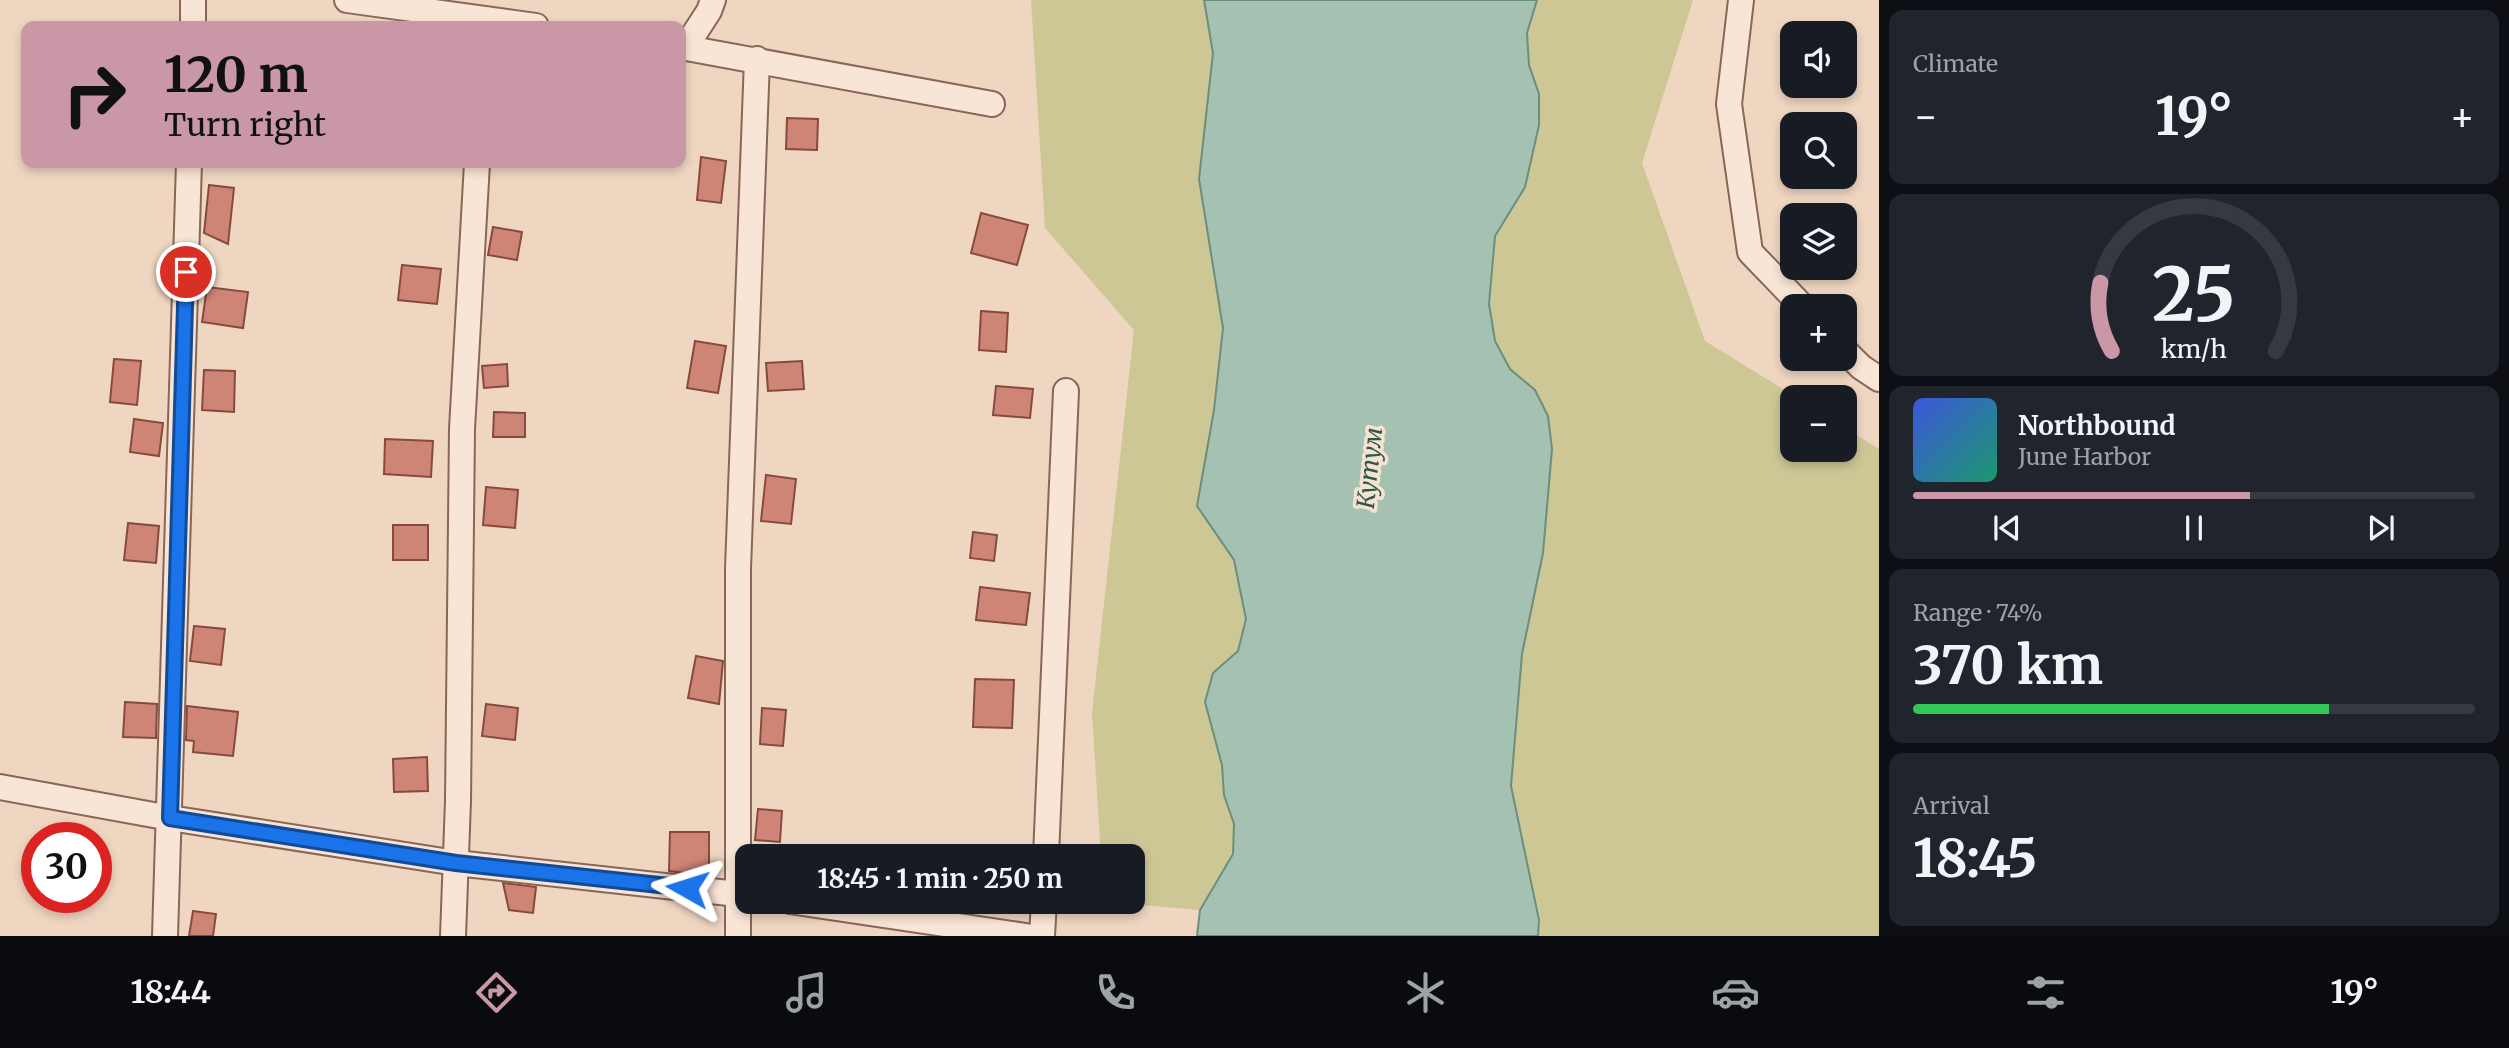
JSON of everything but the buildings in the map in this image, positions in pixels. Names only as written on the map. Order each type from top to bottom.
[{"type":"street","points":[[193,0],[193,21]]},
{"type":"street","points":[[686,44],[709,11],[713,0]]},
{"type":"street","points":[[1741,0],[1729,104],[1750,253],[1790,294]]},
{"type":"street","points":[[358,1],[478,21]]},
{"type":"street","points":[[686,48],[992,104]]},
{"type":"street","points":[[742,844],[738,569],[757,60]]},
{"type":"street","points":[[165,936],[189,168]]},
{"type":"street","points":[[453,936],[462,429],[477,168]]},
{"type":"street","points":[[1857,364],[1879,379]]},
{"type":"street","points":[[1047,844],[1066,391]]},
{"type":"street","points":[[0,787],[170,818],[456,863],[735,893]]},
{"type":"street","points":[[738,936],[741,914]]},
{"type":"street","points":[[877,914],[1026,936]]},
{"type":"street","points":[[1042,936],[1043,914]]},
{"type":"shaded area","points":[[1031,0],[1204,0],[1213,53],[1199,179],[1223,328],[1214,410],[1197,506],[1234,560],[1246,619],[1238,651],[1213,673],[1205,702],[1222,765],[1224,795],[1234,824],[1233,854],[1200,910],[1145,905],[1145,844],[1100,844],[1092,713],[1134,330],[1045,228]]},
{"type":"shaded area","points":[[1537,0],[1693,0],[1642,163],[1705,341],[1780,387],[1780,462],[1857,462],[1857,435],[1879,449],[1879,936],[1538,936],[1539,920],[1511,786],[1522,654],[1543,553],[1552,449],[1548,416],[1535,390],[1510,369],[1495,341],[1489,304],[1495,236],[1525,187],[1539,125],[1539,94],[1529,65],[1527,33]]},
{"type":"water","name":"Кутум","points":[[1204,0],[1537,0],[1527,33],[1529,65],[1539,94],[1539,125],[1525,187],[1495,236],[1489,304],[1495,341],[1510,369],[1535,390],[1548,416],[1552,449],[1543,553],[1522,654],[1511,786],[1539,920],[1538,936],[1197,936],[1200,910],[1233,854],[1234,824],[1224,795],[1222,765],[1205,702],[1213,673],[1238,651],[1246,619],[1234,560],[1197,506],[1214,410],[1223,328],[1199,179],[1213,53]]},
{"type":"route","points":[[186,272],[170,818],[456,863],[687,888]]}]
